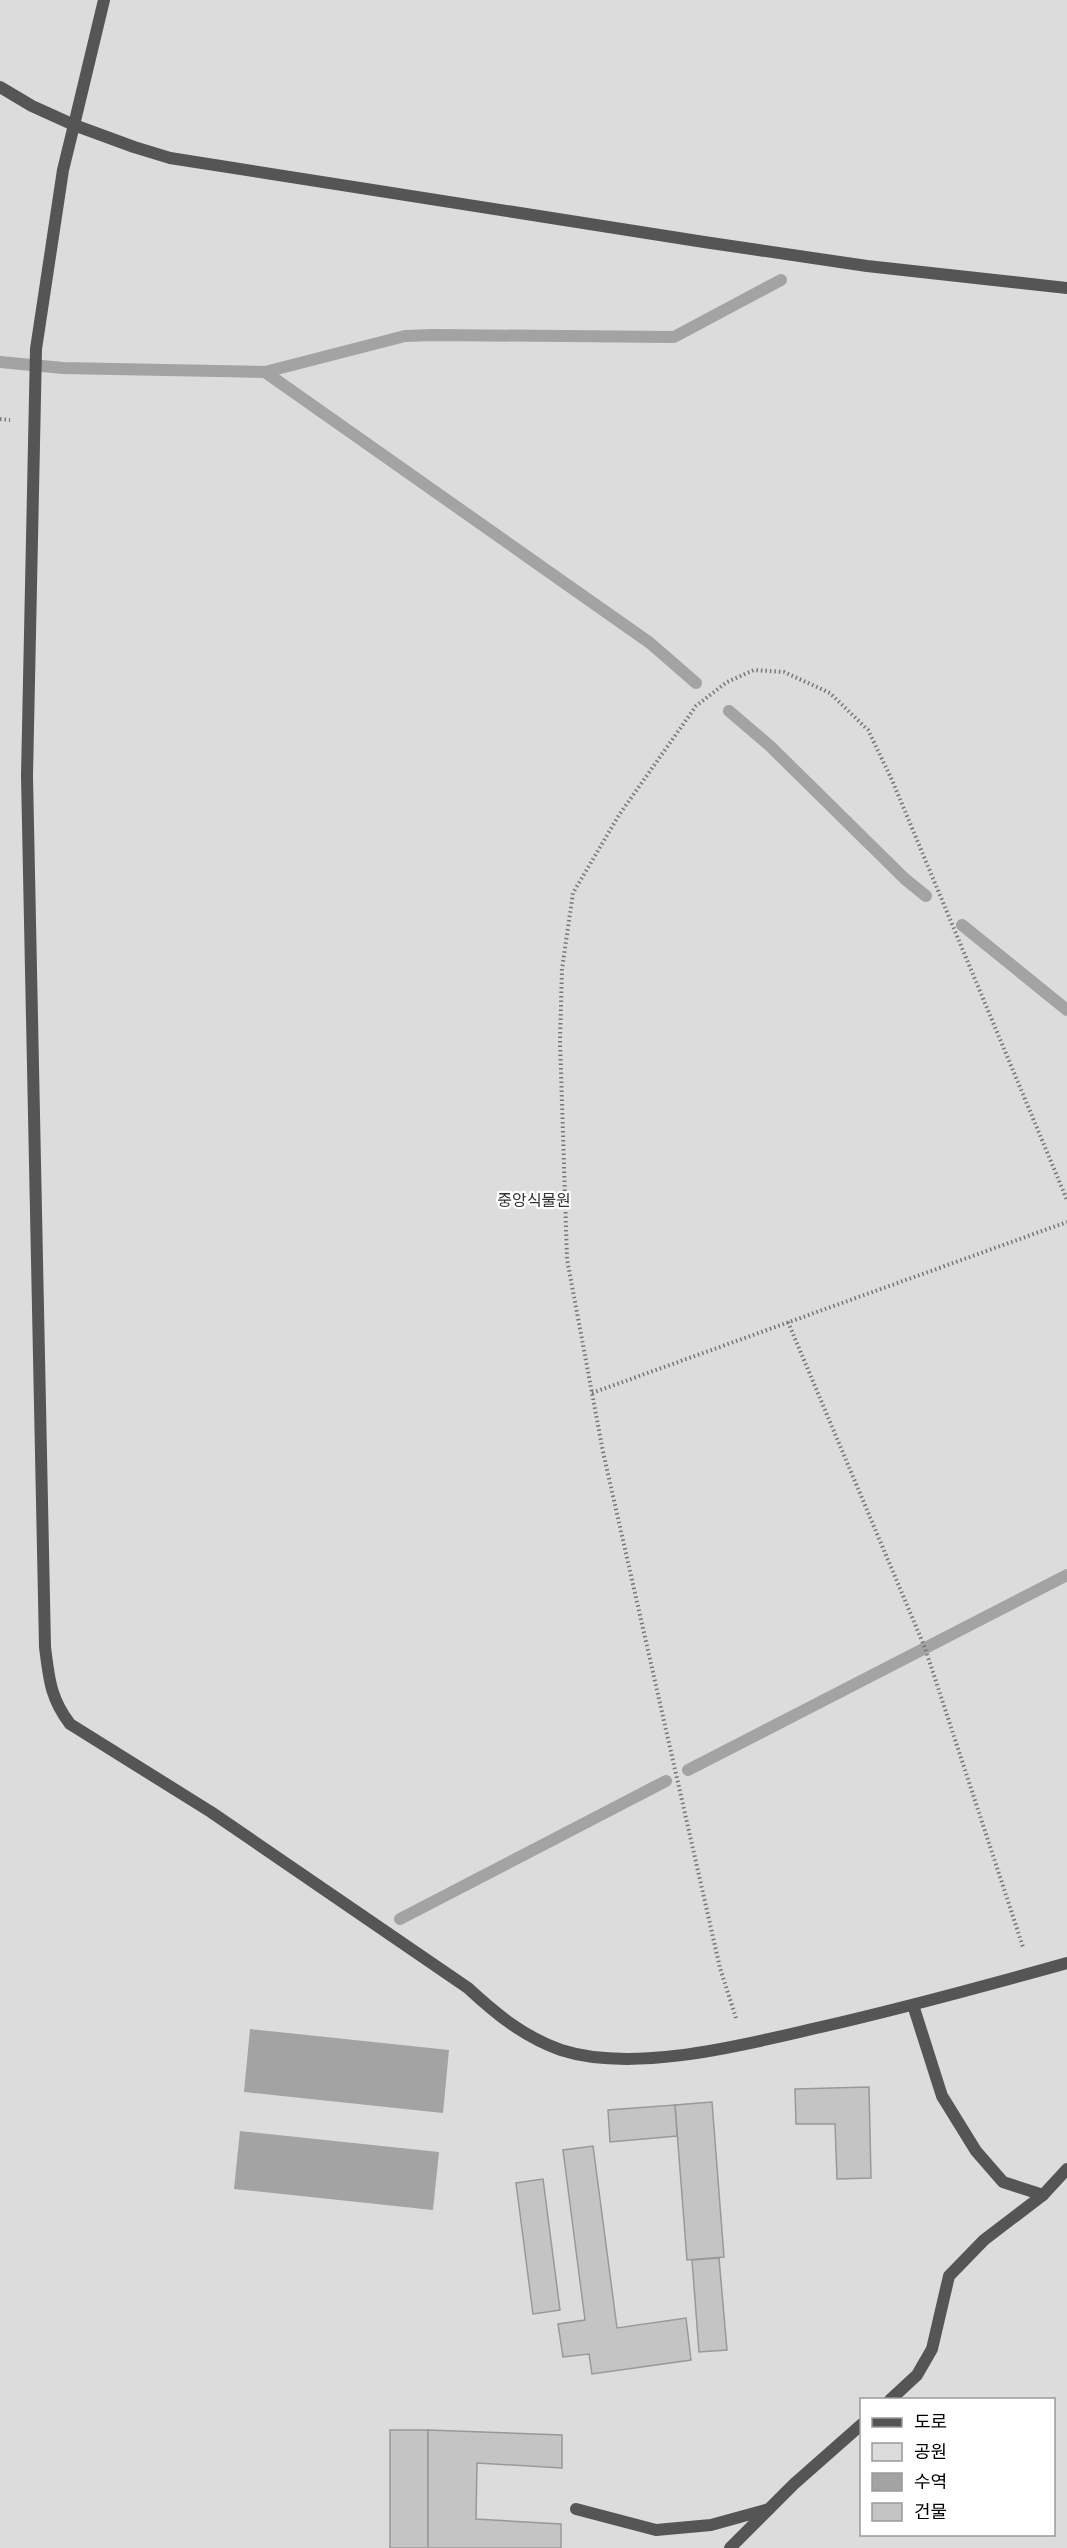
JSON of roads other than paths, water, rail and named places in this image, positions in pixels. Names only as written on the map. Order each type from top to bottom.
[{"type":"street","points":[[104,0],[63,170],[36,349],[35,381],[27,788],[45,1647],[50,1687],[58,1708],[70,1724],[211,1812],[468,1988],[496,2014],[524,2034],[562,2050],[598,2057],[643,2057],[745,2045],[913,2006],[1067,1963]]},
{"type":"street","points":[[0,87],[32,106],[74,125],[170,158],[797,256],[1067,288]]},
{"type":"street","points":[[913,2006],[942,2096],[976,2151],[1003,2182],[1043,2194]]},
{"type":"street","points":[[892,2398],[917,2375],[932,2349],[949,2276],[984,2240],[1043,2194],[1067,2169]]},
{"type":"street","points":[[730,2548],[860,2425]]},
{"type":"street","points":[[576,2509],[656,2530],[711,2525],[769,2509]]},
{"type":"water","points":[[250,2029],[449,2050],[443,2113],[244,2092]]},
{"type":"water","points":[[240,2131],[439,2152],[433,2210],[234,2189]]},
{"type":"waterway","points":[[265,372],[405,336],[674,337],[781,280]]},
{"type":"waterway","points":[[0,362],[63,368],[265,372],[650,643],[696,683]]},
{"type":"waterway","points":[[729,711],[770,746],[905,879],[926,896]]},
{"type":"waterway","points":[[962,925],[1067,1010]]},
{"type":"waterway","points":[[688,1770],[1067,1575]]},
{"type":"waterway","points":[[400,1919],[666,1781]]},
{"type":"park label","name":"중앙식물원","points":[[534,1200]]}]
